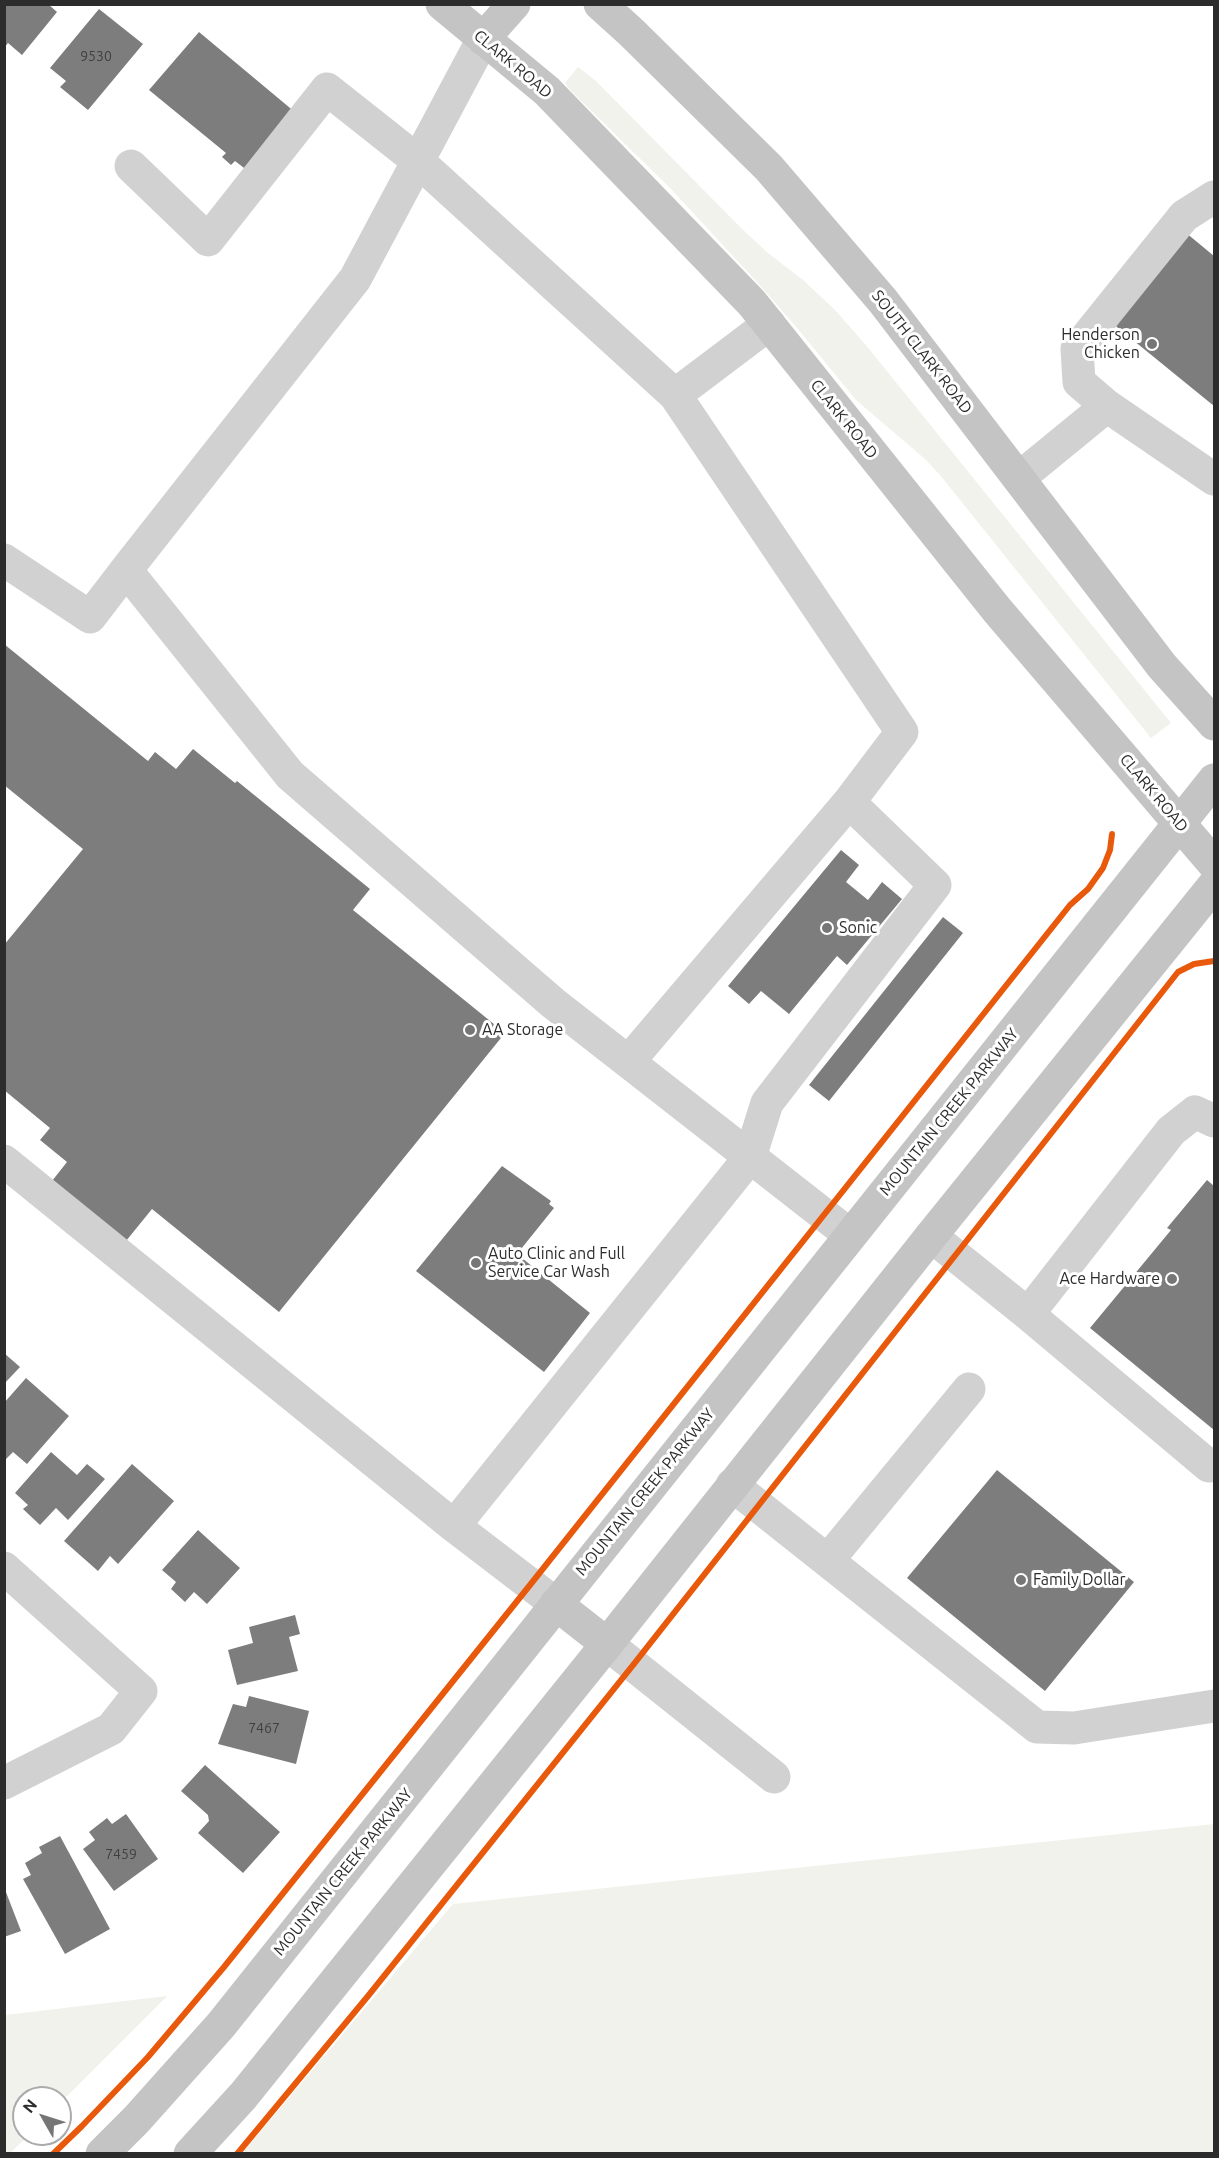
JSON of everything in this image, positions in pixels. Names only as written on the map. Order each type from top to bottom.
[{"type":"main road","name":"CLARK ROAD","points":[[442,4],[547,91],[744,294],[997,610],[1215,864]]},
{"type":"main road","points":[[483,39],[514,4]]},
{"type":"main road","name":"SOUTH CLARK ROAD","points":[[600,4],[769,168],[884,301],[1162,666],[1215,724]]},
{"type":"main road","name":"MOUNTAIN CREEK PARKWAY","points":[[102,2154],[136,2120],[221,2025],[1215,780]]},
{"type":"main road","points":[[190,2154],[243,2096],[1215,885]]},
{"type":"main road","points":[[556,1604],[607,1644]]},
{"type":"street","points":[[4,560],[90,617],[355,279],[483,39]]},
{"type":"street","points":[[131,166],[208,240],[327,89],[418,161],[675,395],[902,732],[849,802],[629,1061]]},
{"type":"street","points":[[1215,197],[1184,216],[1077,349],[1079,382],[1107,406],[1215,479]]},
{"type":"street","points":[[675,395],[769,324]]},
{"type":"street","points":[[1018,478],[1107,406]]},
{"type":"street","points":[[126,570],[290,775],[553,1003],[850,1235]]},
{"type":"street","points":[[454,1526],[750,1157],[767,1102],[935,885],[849,802]]},
{"type":"street","points":[[1028,1314],[1171,1131],[1195,1112],[1215,1121]]},
{"type":"street","points":[[4,1161],[454,1526],[556,1604]]},
{"type":"street","points":[[931,1236],[1209,1466]]},
{"type":"street","points":[[828,1560],[969,1389]]},
{"type":"street","points":[[732,1485],[1037,1727],[1074,1728],[1215,1706]]},
{"type":"street","points":[[4,1568],[141,1691],[111,1729],[4,1783]]},
{"type":"street","points":[[607,1644],[774,1777]]},
{"type":"shaded area","points":[[578,67],[596,81],[741,228],[835,310],[865,344],[1171,723],[1151,738],[940,475],[925,459],[856,400],[758,283],[671,189],[571,91],[565,83]]},
{"type":"shaded area","points":[[1214,1824],[1214,2153],[242,2153],[453,1904]]},
{"type":"shaded area","points":[[167,1996],[72,2091],[72,2086],[12,2086],[12,2146],[17,2146],[10,2153],[5,2153],[5,2015]]},
{"type":"building","points":[[4,4],[48,4],[57,12],[22,55],[8,43],[4,48]]},
{"type":"building","points":[[99,9],[143,44],[88,110],[60,87],[66,81],[50,68]]},
{"type":"building","points":[[199,32],[296,113],[248,171],[235,161],[231,165],[222,157],[226,153],[149,90]]},
{"type":"building","points":[[1185,232],[1214,256],[1214,406],[1112,323]]},
{"type":"building","points":[[4,644],[148,761],[155,752],[176,769],[193,749],[235,783],[237,781],[370,889],[353,910],[505,1033],[279,1312],[152,1209],[126,1241],[52,1181],[67,1162],[40,1140],[50,1128],[4,1090],[4,945],[83,849],[4,785]]},
{"type":"building","name":"Sonic","points":[[841,850],[859,865],[846,882],[868,900],[882,882],[902,899],[847,965],[837,956],[789,1014],[761,991],[749,1004],[728,986]]},
{"type":"building","points":[[943,917],[963,933],[829,1101],[809,1085]]},
{"type":"building","name":"Auto Clinic and Full Service Car Wash","points":[[502,1166],[551,1201],[549,1204],[554,1208],[517,1254],[590,1313],[544,1372],[416,1271]]},
{"type":"building","name":"Ace Hardware","points":[[1207,1180],[1214,1186],[1214,1430],[1090,1328],[1171,1230],[1167,1228]]},
{"type":"building","points":[[4,1353],[20,1367],[4,1384]]},
{"type":"building","points":[[26,1378],[69,1416],[27,1464],[13,1452],[4,1461],[4,1403]]},
{"type":"building","points":[[51,1452],[77,1475],[87,1464],[105,1479],[68,1520],[56,1508],[40,1525],[23,1509],[28,1505],[15,1493]]},
{"type":"building","points":[[132,1464],[174,1501],[118,1564],[110,1556],[98,1571],[64,1541]]},
{"type":"building","name":"Family Dollar","points":[[997,1470],[1134,1582],[1045,1691],[907,1578]]},
{"type":"building","points":[[198,1530],[240,1568],[207,1604],[194,1592],[185,1602],[171,1589],[176,1582],[162,1570]]},
{"type":"building","points":[[295,1615],[300,1634],[289,1637],[298,1671],[237,1685],[228,1650],[253,1643],[249,1627]]},
{"type":"building","points":[[249,1696],[309,1711],[296,1764],[218,1744],[233,1704],[246,1707]]},
{"type":"building","points":[[205,1765],[280,1832],[243,1873],[198,1833],[209,1821],[208,1815],[181,1791]]},
{"type":"building","points":[[126,1814],[158,1859],[114,1891],[83,1849],[95,1840],[89,1832],[107,1818],[112,1824]]},
{"type":"building","points":[[60,1836],[110,1929],[65,1954],[23,1879],[31,1875],[25,1863],[42,1853],[39,1847]]},
{"type":"building","points":[[4,1887],[21,1931],[4,1937]]},
{"type":"cycle path","points":[[53,2154],[148,2057],[224,1967],[1070,905],[1088,889],[1103,868],[1110,850],[1112,834]]},
{"type":"cycle path","points":[[237,2154],[368,1996],[633,1665],[1178,972],[1194,964],[1214,961]]},
{"type":"place","name":"Henderson Chicken","points":[[1152,344]]},
{"type":"place","name":"Sonic","points":[[827,928]]},
{"type":"place","name":"AA Storage","points":[[470,1030]]},
{"type":"place","name":"Auto Clinic and Full Service Car Wash","points":[[476,1263]]},
{"type":"place","name":"Ace Hardware","points":[[1172,1279]]},
{"type":"place","name":"Family Dollar","points":[[1021,1580]]}]
